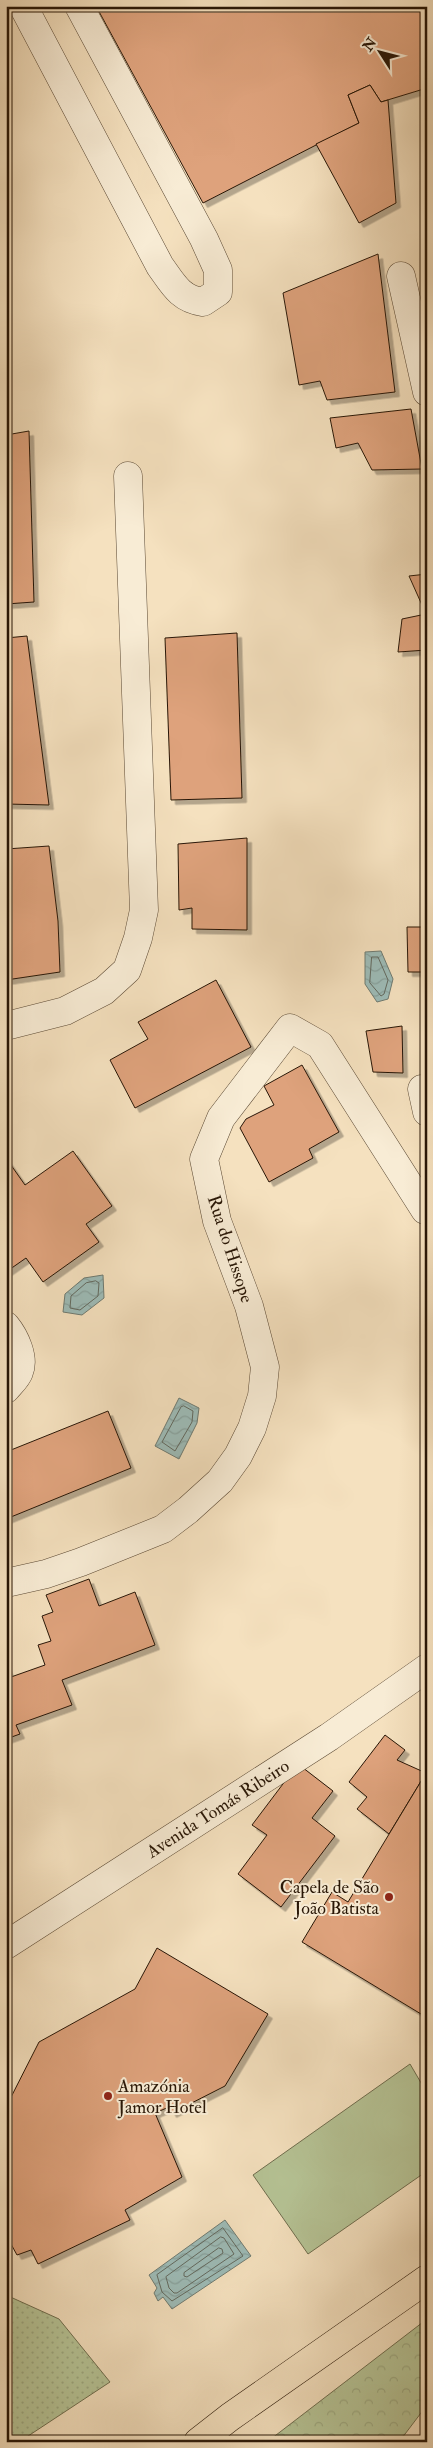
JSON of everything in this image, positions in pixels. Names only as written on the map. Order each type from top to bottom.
[{"type":"highway","points":[[198,2442],[230,2416],[427,2280]]},
{"type":"highway","points":[[216,2442],[230,2416]]},
{"type":"street","points":[[23,6],[160,266],[173,285],[188,300],[202,302],[218,292],[218,270],[204,238],[79,6]]},
{"type":"street","points":[[401,276],[427,392]]},
{"type":"street","points":[[6,1026],[65,1011],[104,990],[127,970],[138,938],[144,910],[128,476]]},
{"type":"street","name":"Rua do Hissope","points":[[6,1583],[72,1565],[163,1529],[188,1510],[220,1481],[238,1456],[252,1428],[262,1396],[265,1367],[249,1306],[217,1221],[204,1159],[221,1118],[290,1028],[320,1045],[425,1210],[427,1205]]},
{"type":"street","points":[[6,1326],[12,1332],[20,1352],[19,1372],[6,1389]]},
{"type":"street","name":"Avenida Tomás Ribeiro","points":[[6,1945],[329,1737],[427,1668]]},
{"type":"green space","points":[[410,2064],[427,2093],[427,2171],[308,2254],[253,2175]]},
{"type":"green space","points":[[6,2295],[59,2319],[110,2382],[19,2442],[6,2442]]},
{"type":"green space","points":[[427,2319],[427,2405],[399,2442],[267,2442]]},
{"type":"water","points":[[381,951],[393,979],[388,999],[377,1002],[365,984],[365,952]]},
{"type":"water","points":[[103,1275],[104,1298],[82,1315],[63,1312],[65,1294],[84,1278]]},
{"type":"water","points":[[179,1398],[199,1408],[197,1423],[179,1459],[155,1446]]},
{"type":"water","points":[[225,2220],[251,2256],[172,2309],[163,2297],[158,2301],[154,2293],[157,2288],[149,2275]]},
{"type":"building","points":[[96,6],[427,6],[427,88],[381,102],[370,85],[348,95],[359,123],[203,203]]},
{"type":"building","points":[[370,85],[381,102],[388,100],[396,203],[359,223],[316,144],[359,123],[348,95]]},
{"type":"building","points":[[378,254],[395,392],[327,400],[320,381],[299,385],[283,293]]},
{"type":"building","points":[[411,409],[422,469],[372,470],[358,443],[336,448],[330,418]]},
{"type":"building","points":[[29,431],[34,602],[6,604],[6,435]]},
{"type":"building","points":[[427,574],[427,650],[398,652],[402,619],[426,614],[409,576]]},
{"type":"building","points":[[237,633],[242,798],[171,800],[165,638]]},
{"type":"building","points":[[27,636],[49,805],[6,804],[6,638]]},
{"type":"building","points":[[247,838],[247,930],[192,929],[192,908],[179,910],[178,844]]},
{"type":"building","points":[[49,846],[58,921],[60,972],[6,980],[6,849]]},
{"type":"building","points":[[407,927],[427,927],[427,972],[408,972]]},
{"type":"building","points":[[216,980],[251,1047],[135,1108],[110,1060],[148,1039],[138,1022]]},
{"type":"building","points":[[402,1026],[403,1073],[373,1072],[366,1031]]},
{"type":"building","points":[[302,1065],[339,1132],[309,1149],[313,1158],[269,1182],[240,1128],[246,1119],[274,1105],[264,1086]]},
{"type":"building","points":[[73,1151],[112,1206],[86,1224],[99,1242],[43,1282],[26,1258],[6,1272],[6,1158],[25,1185]]},
{"type":"building","points":[[108,1411],[131,1468],[6,1519],[6,1452]]},
{"type":"building","points":[[89,1579],[99,1606],[135,1592],[155,1645],[62,1680],[72,1705],[16,1725],[20,1734],[6,1739],[6,1665],[11,1677],[45,1665],[38,1645],[51,1641],[42,1616],[53,1612],[46,1595]]},
{"type":"building","points":[[385,1735],[405,1750],[397,1760],[426,1773],[389,1834],[357,1809],[367,1797],[349,1782]]},
{"type":"building","points":[[298,1764],[333,1791],[312,1818],[335,1836],[281,1907],[238,1874],[267,1835],[252,1825]]},
{"type":"building","name":"Capela de São João Batista","points":[[426,1773],[427,2005],[421,2014],[302,1942],[332,1892],[348,1902]]},
{"type":"building","name":"Amazónia Jamor Hotel","points":[[157,1948],[268,2014],[225,2086],[172,2113],[169,2107],[155,2113],[182,2177],[125,2210],[130,2220],[38,2264],[31,2250],[17,2255],[6,2235],[6,2107],[39,2042],[135,1989]]},
{"type":"place","name":"Capela de São João Batista","points":[[389,1897]]},
{"type":"place","name":"Amazónia Jamor Hotel","points":[[108,2096]]}]
